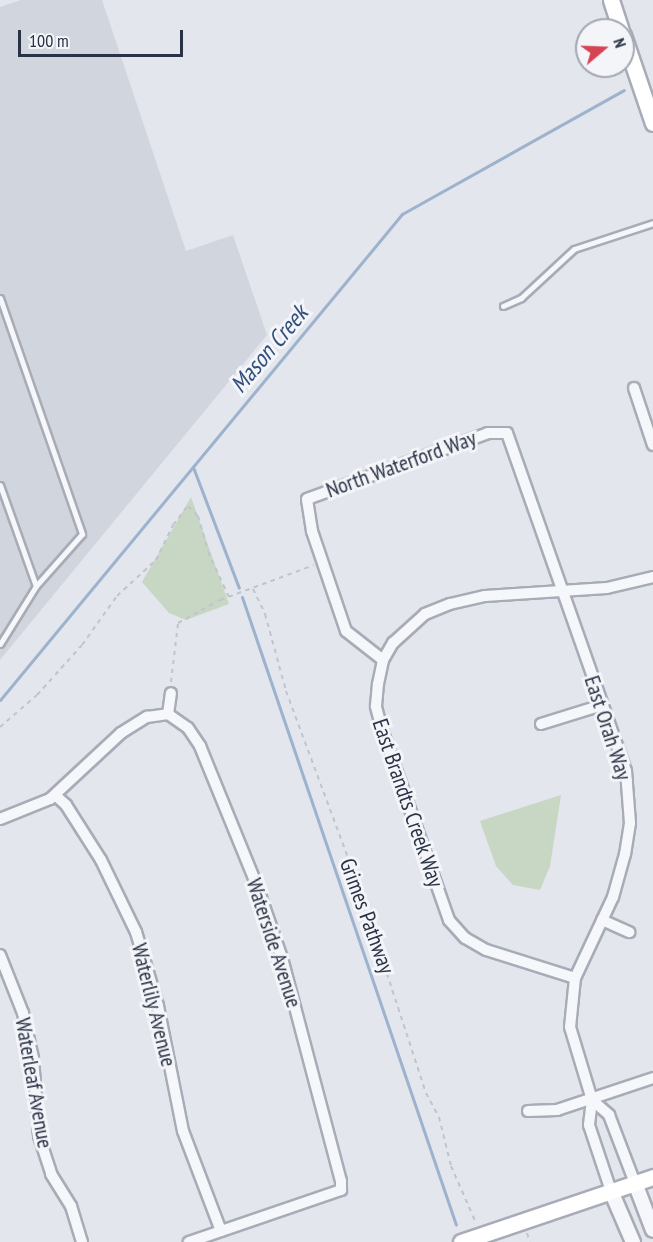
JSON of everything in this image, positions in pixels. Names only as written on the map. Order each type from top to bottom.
[{"type":"main road","points":[[611,0],[617,18]]},
{"type":"main road","points":[[635,65],[650,103],[653,123]]},
{"type":"main road","points":[[461,1242],[653,1177]]},
{"type":"street","points":[[634,388],[653,445]]},
{"type":"street","name":"North Waterford Way","points":[[383,660],[346,630],[306,507],[310,496],[501,431]]},
{"type":"street","name":"East Orah Way","points":[[501,431],[511,440],[626,771],[630,823],[613,897],[575,978],[570,1027],[592,1100],[589,1125],[611,1191],[633,1242]]},
{"type":"street","name":"East Brandts Creek Way","points":[[575,978],[486,950],[465,938],[449,920],[376,706],[383,660],[409,627],[425,614],[450,604],[485,596],[607,588],[653,577]]},
{"type":"street","points":[[0,819],[55,795],[120,733],[147,717],[168,714],[171,693]]},
{"type":"street","points":[[540,724],[603,705]]},
{"type":"street","name":"Waterside Avenue","points":[[168,714],[188,728],[200,746],[256,883],[282,958],[341,1190],[221,1231]]},
{"type":"street","name":"Waterlily Avenue","points":[[55,795],[66,805],[101,860],[136,932],[158,1005],[183,1131],[221,1231]]},
{"type":"street","points":[[602,920],[629,932]]},
{"type":"street","name":"Waterleaf Avenue","points":[[0,955],[23,1013],[30,1047],[39,1136],[51,1174],[71,1206],[82,1242]]},
{"type":"street","points":[[528,1111],[558,1110],[653,1078]]},
{"type":"street","name":"East Orah Way","points":[[592,1100],[609,1115],[653,1230]]},
{"type":"street","points":[[189,1242],[221,1231]]},
{"type":"lane","points":[[503,306],[521,298],[574,249],[653,223]]},
{"type":"lane","points":[[0,298],[82,534],[36,586],[0,644]]},
{"type":"lane","points":[[0,485],[36,586]]},
{"type":"path","points":[[0,727],[37,695],[82,645],[117,596],[156,560],[173,525],[188,506],[198,516],[208,552],[229,597]]},
{"type":"path","points":[[171,693],[178,623],[229,597],[253,590],[322,562]]},
{"type":"path","name":"Grimes Pathway","points":[[253,590],[265,614],[286,691],[356,879],[426,1094],[439,1117],[451,1166],[481,1235]]},
{"type":"shaded area","points":[[21,0],[102,0],[186,251],[233,235],[267,335],[0,660],[0,7]]},
{"type":"green space","points":[[191,497],[229,604],[186,620],[169,613],[142,582]]},
{"type":"green space","points":[[561,795],[550,866],[540,890],[513,885],[496,866],[480,821]]},
{"type":"waterway","name":"Mason Creek","points":[[0,700],[402,214],[624,90]]},
{"type":"waterway","points":[[193,467],[239,588]]},
{"type":"waterway","points":[[242,597],[456,1225]]}]
